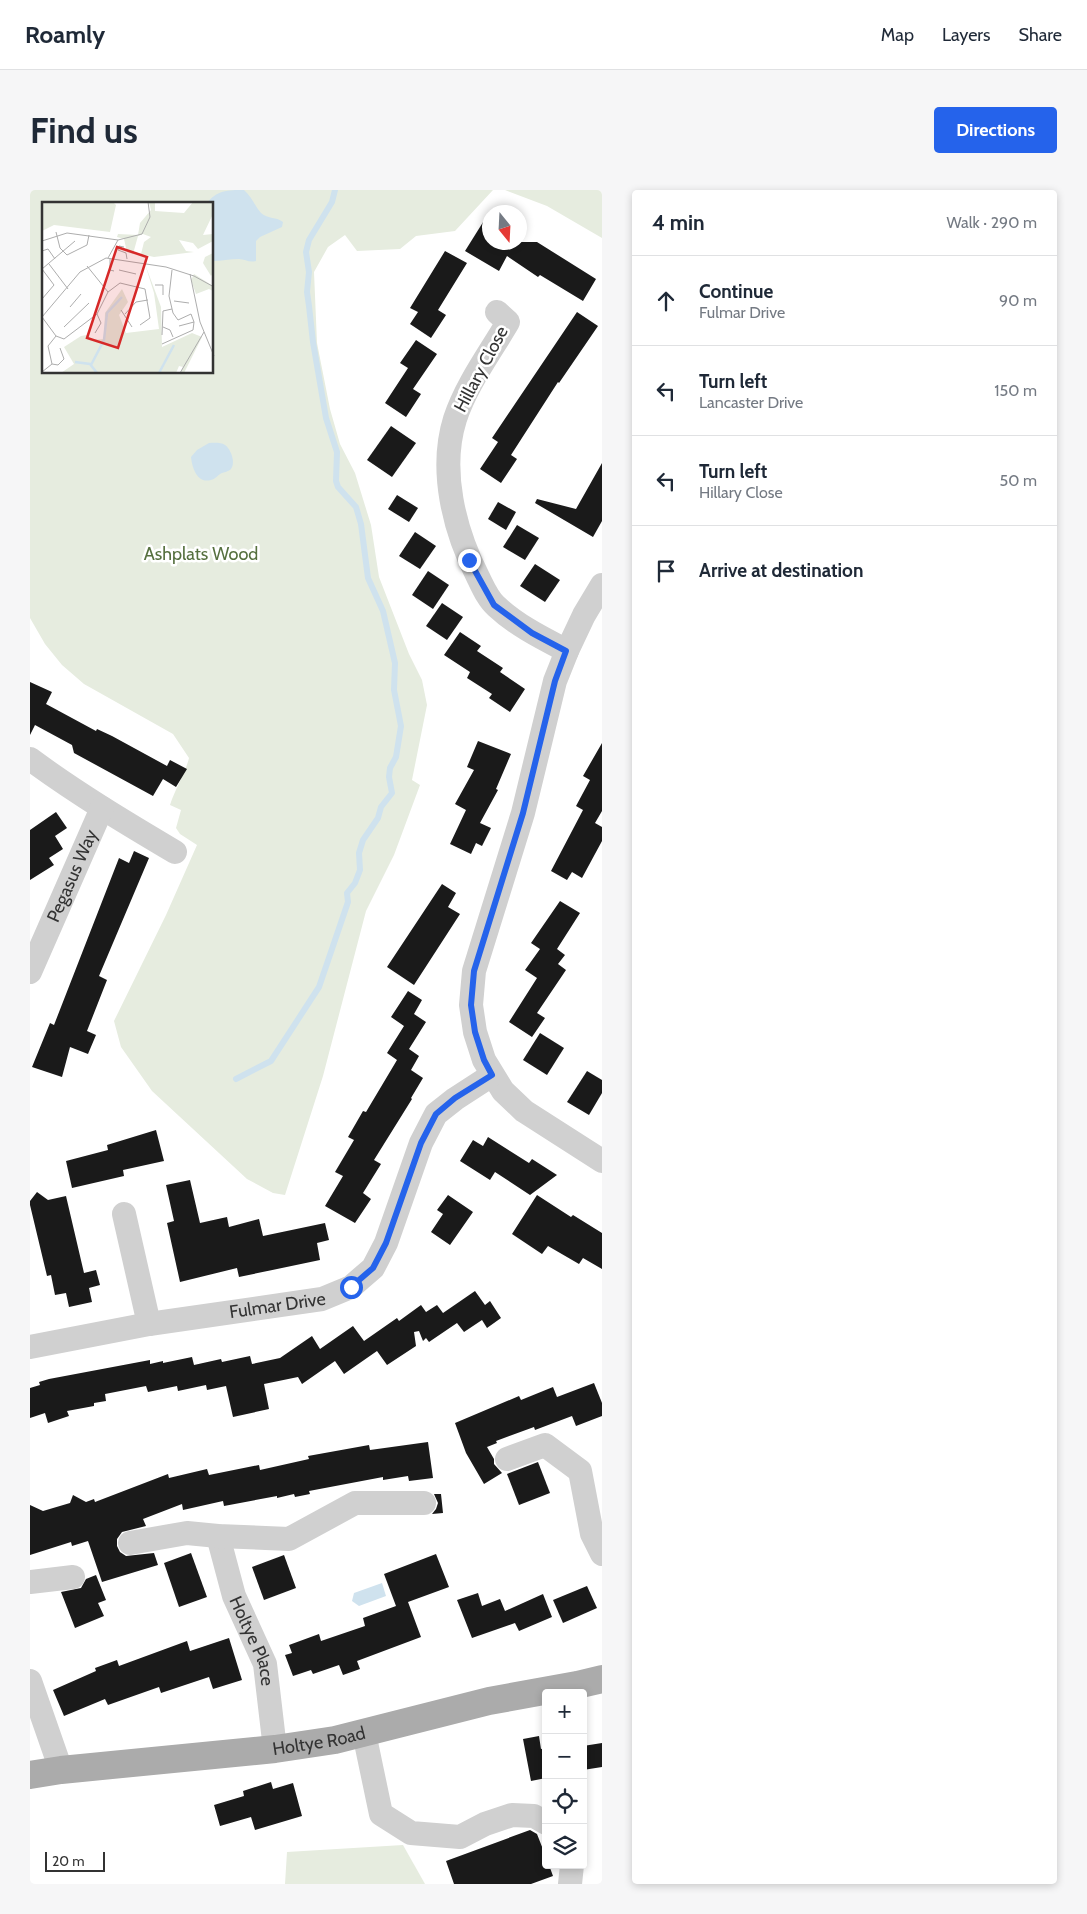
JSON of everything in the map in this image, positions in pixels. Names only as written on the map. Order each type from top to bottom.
[{"type":"main road","name":"Holtye Road","points":[[30,1775],[61,1770],[275,1750],[335,1740],[489,1700],[602,1679]]},
{"type":"street","name":"Hillary Close","points":[[497,312],[508,322],[470,387],[455,418],[448,447],[449,480],[457,524],[469,560],[494,605],[532,633],[566,651]]},
{"type":"street","points":[[602,585],[566,651],[555,681],[523,813],[474,971],[471,1005],[475,1032],[484,1060],[503,1091],[524,1111],[602,1161]]},
{"type":"street","name":"Pegasus Way","points":[[30,759],[102,808],[175,852]]},
{"type":"street","name":"Pegasus Way","points":[[30,972],[102,808]]},
{"type":"street","name":"Fulmar Drive","points":[[30,1347],[149,1324],[322,1299],[351,1287],[373,1268],[386,1243],[421,1143],[436,1114],[455,1098],[492,1075]]},
{"type":"street","points":[[124,1214],[149,1324]]},
{"type":"street","points":[[507,1459],[545,1445],[580,1470],[592,1534],[602,1554]]},
{"type":"street","points":[[130,1543],[187,1533],[289,1539],[354,1503],[424,1503]]},
{"type":"street","name":"Holtye Place","points":[[218,1536],[234,1596],[265,1664],[275,1750]]},
{"type":"street","points":[[30,1582],[73,1577]]},
{"type":"street","points":[[30,1681],[61,1770]]},
{"type":"street","points":[[364,1733],[382,1814],[411,1833],[460,1837],[485,1824],[512,1815],[534,1816],[542,1821]]},
{"type":"street","points":[[570,1884],[572,1869]]},
{"type":"green space","name":"Ashplats Wood","points":[[30,190],[493,190],[455,231],[416,236],[400,249],[357,251],[345,235],[328,247],[314,272],[317,343],[330,409],[340,444],[355,473],[371,525],[379,577],[409,654],[422,680],[427,705],[412,780],[420,785],[394,855],[366,911],[323,1076],[285,1195],[273,1193],[247,1179],[152,1091],[121,1047],[114,1021],[166,915],[197,845],[180,834],[176,828],[181,810],[170,805],[189,758],[173,734],[84,684],[62,665],[45,644],[30,618]]},
{"type":"green space","points":[[505,190],[602,190],[602,238],[547,206]]},
{"type":"green space","points":[[403,1845],[425,1884],[285,1884],[287,1852]]},
{"type":"water","points":[[244,190],[261,213],[283,222],[282,227],[260,237],[256,241],[256,261],[251,262],[239,259],[214,261],[214,202],[208,202],[218,193]]},
{"type":"water","points":[[209,443],[225,445],[231,453],[233,463],[230,470],[212,480],[206,481],[196,474],[191,457],[197,450]]},
{"type":"water","points":[[382,1583],[386,1596],[359,1606],[352,1601],[354,1593]]},
{"type":"building","points":[[482,224],[482,250],[527,250],[527,242],[537,242],[596,279],[583,301],[540,275],[538,277],[507,256],[499,271],[465,251]]},
{"type":"building","points":[[445,251],[467,263],[438,310],[446,315],[431,338],[410,324],[418,312],[410,308]]},
{"type":"building","points":[[577,312],[598,326],[558,382],[511,455],[517,459],[501,483],[480,469],[498,442],[492,438]]},
{"type":"building","points":[[416,340],[437,354],[413,389],[421,394],[406,417],[385,403],[408,368],[400,363]]},
{"type":"building","points":[[391,426],[416,443],[392,477],[367,460]]},
{"type":"building","points":[[602,463],[602,521],[593,537],[535,503],[537,499],[576,509]]},
{"type":"building","points":[[397,495],[418,508],[409,522],[388,509]]},
{"type":"building","points":[[498,502],[516,512],[506,530],[488,519]]},
{"type":"building","points":[[517,525],[539,538],[525,560],[503,547]]},
{"type":"building","points":[[415,532],[436,546],[420,569],[399,556]]},
{"type":"building","points":[[535,564],[560,580],[545,602],[520,586]]},
{"type":"building","points":[[428,571],[449,585],[433,609],[412,595]]},
{"type":"building","points":[[442,603],[463,617],[447,640],[426,626]]},
{"type":"building","points":[[460,632],[481,646],[477,651],[503,668],[500,672],[525,689],[510,712],[489,698],[492,694],[467,678],[470,672],[444,655]]},
{"type":"building","points":[[30,682],[52,692],[46,704],[96,731],[97,729],[112,736],[167,766],[170,760],[187,769],[176,787],[163,779],[153,796],[74,753],[72,745],[35,725],[30,735]]},
{"type":"building","points":[[478,741],[511,754],[496,789],[498,790],[480,823],[491,828],[482,846],[476,843],[471,854],[450,844],[466,810],[455,804],[474,770],[467,767]]},
{"type":"building","points":[[602,743],[602,811],[595,823],[602,827],[602,841],[582,878],[572,872],[567,880],[551,871],[583,810],[576,806],[590,780],[583,776]]},
{"type":"building","points":[[56,812],[67,828],[55,836],[63,849],[49,858],[54,865],[30,880],[30,830]]},
{"type":"building","points":[[134,851],[149,858],[99,976],[107,980],[87,1031],[96,1035],[88,1054],[70,1047],[62,1077],[32,1067],[50,1023],[54,1025],[119,858],[129,863]]},
{"type":"building","points":[[442,884],[456,893],[448,907],[460,914],[414,985],[387,967]]},
{"type":"building","points":[[560,901],[580,913],[557,949],[565,955],[558,964],[566,970],[537,1013],[545,1018],[532,1037],[509,1022],[537,978],[525,970],[540,949],[531,943]]},
{"type":"building","points":[[408,991],[422,1000],[414,1014],[426,1022],[409,1049],[419,1056],[411,1070],[423,1078],[374,1160],[381,1164],[363,1193],[371,1199],[355,1223],[325,1206],[343,1176],[335,1172],[354,1140],[348,1137],[363,1111],[366,1112],[397,1060],[387,1053],[404,1026],[391,1017]]},
{"type":"building","points":[[540,1033],[564,1048],[547,1075],[523,1060]]},
{"type":"building","points":[[587,1071],[602,1080],[602,1093],[589,1115],[567,1102]]},
{"type":"building","points":[[156,1130],[164,1161],[123,1170],[124,1176],[72,1188],[66,1161],[108,1150],[107,1145]]},
{"type":"building","points":[[488,1137],[529,1163],[532,1159],[557,1175],[530,1195],[495,1172],[490,1180],[460,1161],[473,1140],[483,1146]]},
{"type":"building","points":[[190,1180],[200,1223],[227,1217],[229,1227],[259,1219],[263,1236],[325,1223],[329,1240],[317,1243],[320,1260],[239,1277],[237,1268],[180,1282],[167,1223],[174,1221],[166,1185]]},
{"type":"building","points":[[37,1192],[48,1200],[66,1196],[84,1273],[96,1270],[100,1285],[89,1288],[92,1302],[69,1307],[66,1293],[55,1295],[51,1275],[47,1276],[30,1205],[30,1201]]},
{"type":"building","points":[[448,1195],[473,1212],[450,1245],[431,1232],[443,1214],[437,1210]]},
{"type":"building","points":[[537,1195],[571,1217],[573,1215],[602,1233],[602,1269],[583,1258],[579,1264],[548,1246],[542,1254],[512,1234]]},
{"type":"building","points":[[475,1291],[485,1305],[490,1301],[501,1318],[487,1328],[482,1320],[464,1332],[457,1323],[429,1342],[426,1338],[423,1341],[419,1331],[414,1332],[416,1346],[387,1365],[377,1351],[344,1374],[335,1361],[302,1384],[298,1377],[264,1384],[269,1409],[233,1417],[226,1386],[207,1390],[206,1385],[178,1391],[177,1386],[148,1392],[146,1386],[105,1394],[106,1401],[94,1403],[94,1406],[67,1411],[69,1416],[48,1423],[45,1413],[30,1418],[30,1388],[40,1385],[39,1382],[49,1379],[150,1360],[150,1364],[192,1357],[194,1365],[221,1359],[222,1362],[250,1356],[252,1364],[280,1358],[312,1336],[320,1349],[353,1326],[364,1341],[397,1318],[399,1321],[421,1305],[426,1312],[437,1305],[443,1313]]},
{"type":"building","points":[[594,1383],[602,1403],[602,1416],[576,1426],[572,1416],[535,1430],[534,1427],[496,1441],[497,1443],[487,1447],[494,1459],[494,1464],[502,1473],[484,1484],[466,1453],[455,1423],[519,1396],[521,1400],[553,1387],[557,1397]]},
{"type":"building","points":[[428,1442],[433,1478],[409,1481],[408,1476],[383,1480],[383,1477],[309,1491],[310,1494],[295,1497],[294,1494],[277,1498],[277,1496],[224,1506],[223,1501],[183,1510],[182,1504],[143,1519],[146,1526],[122,1532],[117,1539],[117,1546],[120,1552],[126,1556],[154,1553],[158,1565],[102,1582],[88,1541],[72,1546],[71,1542],[30,1555],[30,1505],[43,1511],[70,1503],[73,1495],[86,1502],[94,1499],[95,1502],[168,1474],[169,1478],[207,1469],[209,1475],[259,1465],[260,1470],[309,1459],[308,1456],[369,1445],[370,1450]]},
{"type":"building","points":[[538,1462],[550,1493],[519,1505],[507,1474]]},
{"type":"building","points":[[434,1494],[441,1494],[443,1513],[432,1514],[438,1503]]},
{"type":"building","points":[[191,1553],[207,1597],[179,1607],[164,1563]]},
{"type":"building","points":[[436,1554],[449,1587],[408,1602],[421,1637],[357,1661],[360,1669],[343,1675],[339,1665],[313,1674],[311,1670],[293,1676],[285,1655],[292,1653],[289,1645],[319,1634],[321,1641],[365,1626],[363,1618],[396,1606],[384,1574]]},
{"type":"building","points":[[284,1555],[296,1588],[264,1600],[252,1567]]},
{"type":"building","points":[[96,1575],[106,1600],[98,1603],[104,1616],[75,1628],[61,1592],[81,1588],[86,1579]]},
{"type":"building","points":[[587,1586],[597,1608],[563,1623],[553,1600]]},
{"type":"building","points":[[478,1593],[482,1606],[500,1599],[505,1611],[543,1594],[552,1617],[519,1631],[515,1623],[472,1638],[457,1600]]},
{"type":"building","points":[[229,1638],[242,1680],[213,1689],[209,1677],[161,1693],[159,1687],[108,1705],[105,1699],[64,1716],[53,1690],[96,1671],[95,1668],[117,1660],[119,1666],[187,1641],[190,1651]]},
{"type":"building","points":[[539,1736],[542,1749],[542,1779],[531,1781],[523,1739]]},
{"type":"building","points":[[602,1743],[602,1767],[587,1769],[587,1745]]},
{"type":"building","points":[[271,1782],[273,1789],[293,1783],[302,1816],[255,1830],[251,1817],[220,1826],[214,1805],[244,1796],[243,1791]]},
{"type":"building","points":[[530,1830],[537,1834],[542,1847],[542,1869],[550,1869],[553,1876],[531,1884],[454,1884],[446,1861]]},
{"type":"waterway","points":[[236,1079],[271,1061],[319,987],[348,902],[347,893],[355,883],[360,870],[359,853],[363,840],[378,818],[381,807],[392,793],[389,777],[390,768],[396,757],[401,726],[394,690],[395,663],[383,611],[368,578],[361,524],[356,507],[338,487],[336,481],[337,452],[326,418],[313,342],[307,292],[309,272],[306,252],[309,240],[332,202],[335,190]]},
{"type":"route","points":[[351,1287],[373,1268],[386,1243],[421,1143],[436,1114],[455,1098],[492,1075],[484,1060],[475,1032],[471,1005],[474,971],[523,813],[555,681],[566,651],[532,633],[494,605],[469,560]]}]
